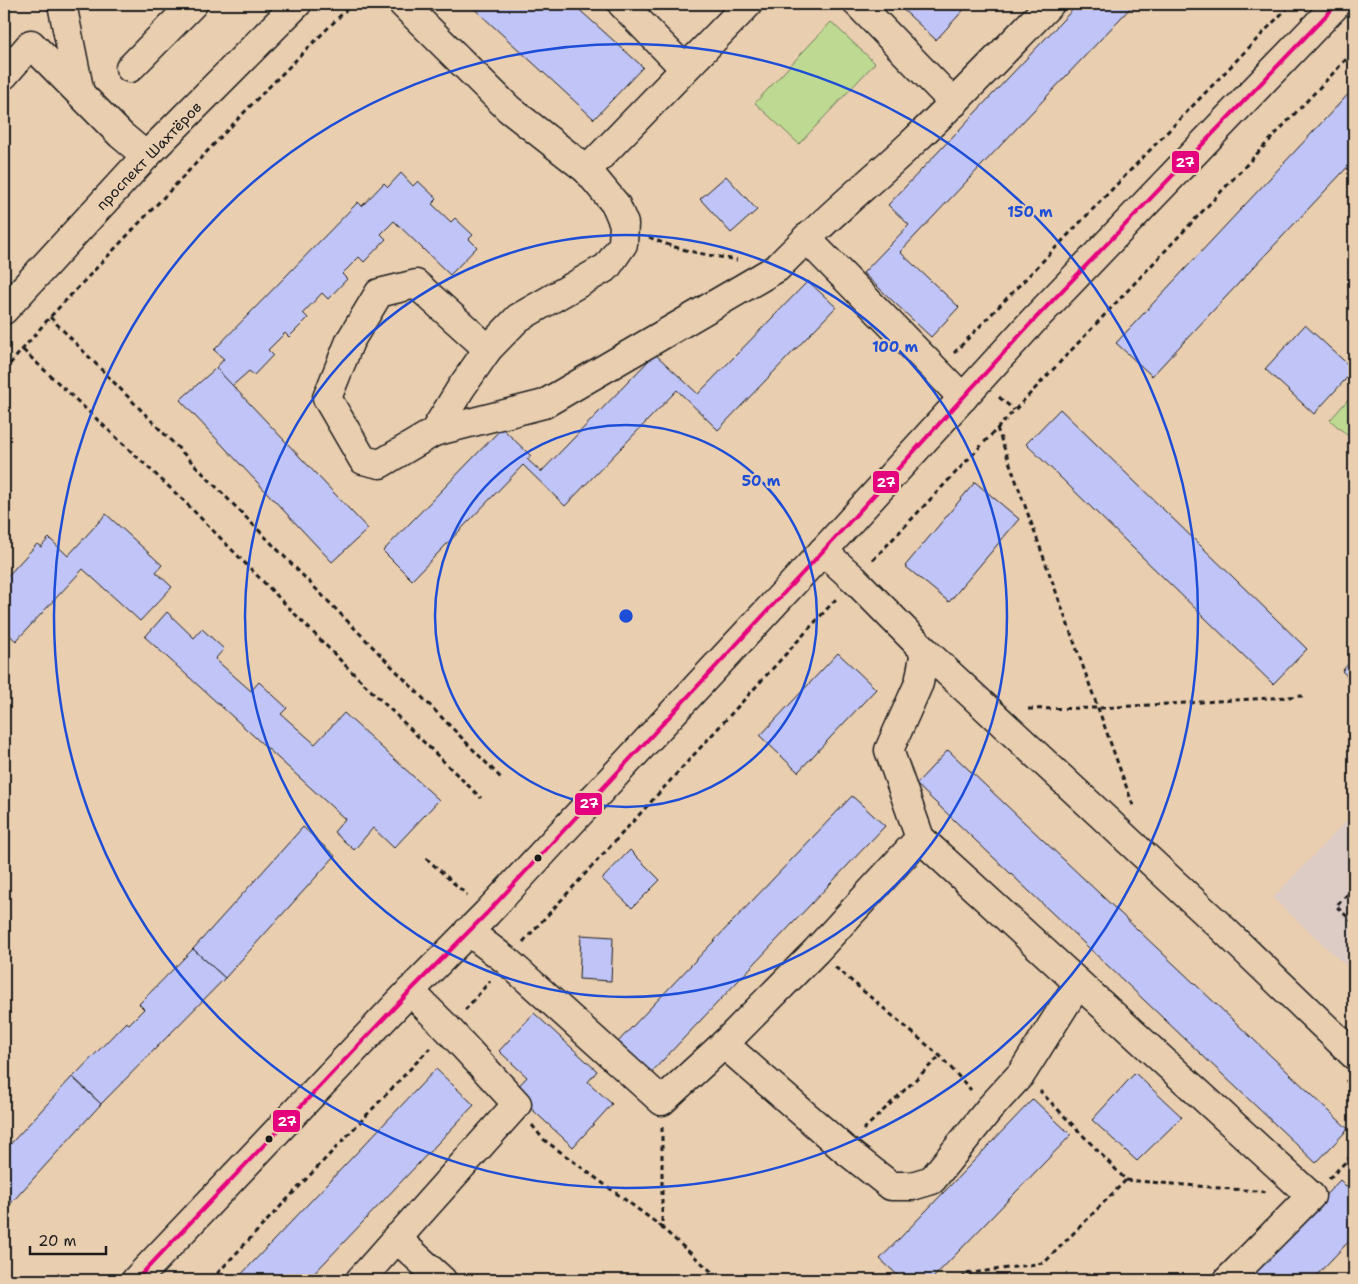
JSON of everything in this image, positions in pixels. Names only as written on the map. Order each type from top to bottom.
[{"type":"street","points":[[62,4],[80,93]]},
{"type":"street","points":[[130,68],[193,4]]},
{"type":"street","points":[[403,4],[508,109],[586,170],[616,205],[624,224],[622,244],[607,267],[518,318],[488,349],[434,432]]},
{"type":"street","points":[[622,4],[684,68]]},
{"type":"street","points":[[586,170],[748,4]]},
{"type":"street","points":[[858,4],[954,103]]},
{"type":"street","points":[[488,349],[416,284],[379,293],[350,341],[328,398],[363,460],[380,464],[434,432],[544,404],[777,268],[806,238],[954,103],[1050,4]]},
{"type":"street","points":[[136,1280],[410,991],[487,913],[823,551],[1032,322],[1337,4]]},
{"type":"street","name":"проспект Шахтёров","points":[[4,310],[146,156],[290,6]]},
{"type":"street","points":[[4,75],[31,44],[121,135],[146,156]]},
{"type":"street","points":[[806,238],[964,398]]},
{"type":"street","points":[[823,551],[854,579],[925,651],[1219,925],[1354,1055]]},
{"type":"street","points":[[925,651],[919,683],[889,750],[920,838],[1311,1196],[1228,1280]]},
{"type":"street","points":[[468,931],[507,961],[662,1101],[724,1044],[816,952],[920,838]]},
{"type":"street","points":[[724,1044],[844,1149],[891,1186],[912,1186],[932,1180],[990,1108],[1022,1073],[1078,984]]},
{"type":"street","points":[[360,1280],[517,1104],[410,991]]},
{"type":"street","points":[[396,1238],[442,1280]]},
{"type":"path","points":[[4,371],[50,317],[255,101],[352,4]]},
{"type":"path","points":[[937,372],[1291,4]]},
{"type":"path","points":[[211,1280],[448,1029],[507,961],[854,579],[1354,51]]},
{"type":"path","points":[[624,224],[660,242],[693,252],[777,268]]},
{"type":"path","points":[[50,317],[502,779]]},
{"type":"path","points":[[23,350],[183,500],[481,798]]},
{"type":"path","points":[[997,428],[1135,810]]},
{"type":"path","points":[[990,710],[1099,708],[1304,696]]},
{"type":"path","points":[[1354,888],[1336,906],[1354,924]]},
{"type":"path","points":[[816,952],[940,1056],[990,1108]]},
{"type":"path","points":[[844,1149],[940,1056]]},
{"type":"path","points":[[1022,1073],[1126,1180],[1272,1193]]},
{"type":"path","points":[[662,1101],[662,1228]]},
{"type":"path","points":[[517,1104],[543,1139],[662,1228],[721,1280]]},
{"type":"path","points":[[1311,1196],[1354,1153]]},
{"type":"path","points":[[964,1280],[964,1274],[1044,1263],[1126,1180]]},
{"type":"shaded area","points":[[1354,813],[1354,973],[1273,898]]},
{"type":"green space","points":[[831,22],[875,63],[799,144],[755,103]]},
{"type":"green space","points":[[1354,393],[1354,441],[1330,420]]},
{"type":"building","points":[[469,4],[573,4],[643,67],[594,119]]},
{"type":"building","points":[[897,4],[969,4],[936,40]]},
{"type":"building","points":[[1078,4],[1134,4],[900,252],[959,307],[931,337],[863,273],[909,225],[888,205]]},
{"type":"building","points":[[1354,88],[1354,160],[1152,376],[1116,343]]},
{"type":"building","points":[[401,173],[413,186],[418,181],[437,199],[432,204],[451,222],[455,218],[473,235],[469,239],[477,247],[450,275],[394,221],[381,234],[386,239],[364,262],[359,257],[342,274],[347,279],[328,299],[322,293],[303,313],[308,318],[289,337],[285,333],[268,350],[273,355],[254,375],[249,371],[232,386],[216,368],[224,359],[214,350],[358,202],[362,206],[384,183],[388,187]]},
{"type":"building","points":[[726,176],[757,210],[731,233],[700,199]]},
{"type":"building","points":[[808,281],[836,307],[718,430],[677,390],[565,506],[523,465],[412,580],[383,551],[502,428],[531,456],[527,459],[541,472],[655,354],[698,394]]},
{"type":"building","points":[[1305,325],[1354,370],[1314,414],[1265,369]]},
{"type":"building","points":[[216,368],[368,529],[332,562],[180,400]]},
{"type":"building","points":[[1060,409],[1307,649],[1273,684],[1026,444]]},
{"type":"building","points":[[975,482],[1019,519],[949,602],[905,566]]},
{"type":"building","points":[[106,514],[162,565],[156,572],[172,587],[140,621],[83,569],[16,641],[4,630],[4,580],[37,544],[41,547],[49,538],[68,556]]},
{"type":"building","points":[[167,612],[194,638],[202,629],[224,649],[215,659],[251,691],[259,682],[287,708],[281,714],[315,744],[344,713],[439,800],[394,848],[373,828],[354,850],[334,832],[345,819],[145,637]]},
{"type":"building","points":[[838,653],[876,689],[798,772],[760,736]]},
{"type":"building","points":[[1354,658],[1354,683],[1342,671]]},
{"type":"building","points":[[948,750],[1348,1129],[1316,1163],[916,784]]},
{"type":"building","points":[[852,796],[885,826],[647,1077],[614,1046]]},
{"type":"building","points":[[303,827],[335,856],[225,978],[193,949]]},
{"type":"building","points":[[630,850],[660,880],[632,908],[602,879]]},
{"type":"building","points":[[581,935],[613,937],[611,981],[579,979]]},
{"type":"building","points":[[193,949],[225,978],[101,1104],[73,1077],[126,1022],[129,1024],[144,1009],[139,1004]]},
{"type":"building","points":[[534,1013],[597,1071],[588,1082],[612,1104],[573,1147],[513,1092],[527,1077],[499,1051]]},
{"type":"building","points":[[436,1069],[474,1105],[308,1280],[236,1280]]},
{"type":"building","points":[[1135,1073],[1182,1117],[1137,1161],[1092,1120]]},
{"type":"building","points":[[72,1077],[101,1104],[4,1211],[4,1151]]},
{"type":"building","points":[[1033,1099],[1071,1135],[931,1280],[903,1280],[880,1259]]},
{"type":"building","points":[[1340,1180],[1354,1194],[1354,1236],[1312,1280],[1244,1280]]},
{"type":"transit line","name":"27","points":[[136,1280],[410,991],[487,913],[823,551],[1032,322],[1337,4]]}]
